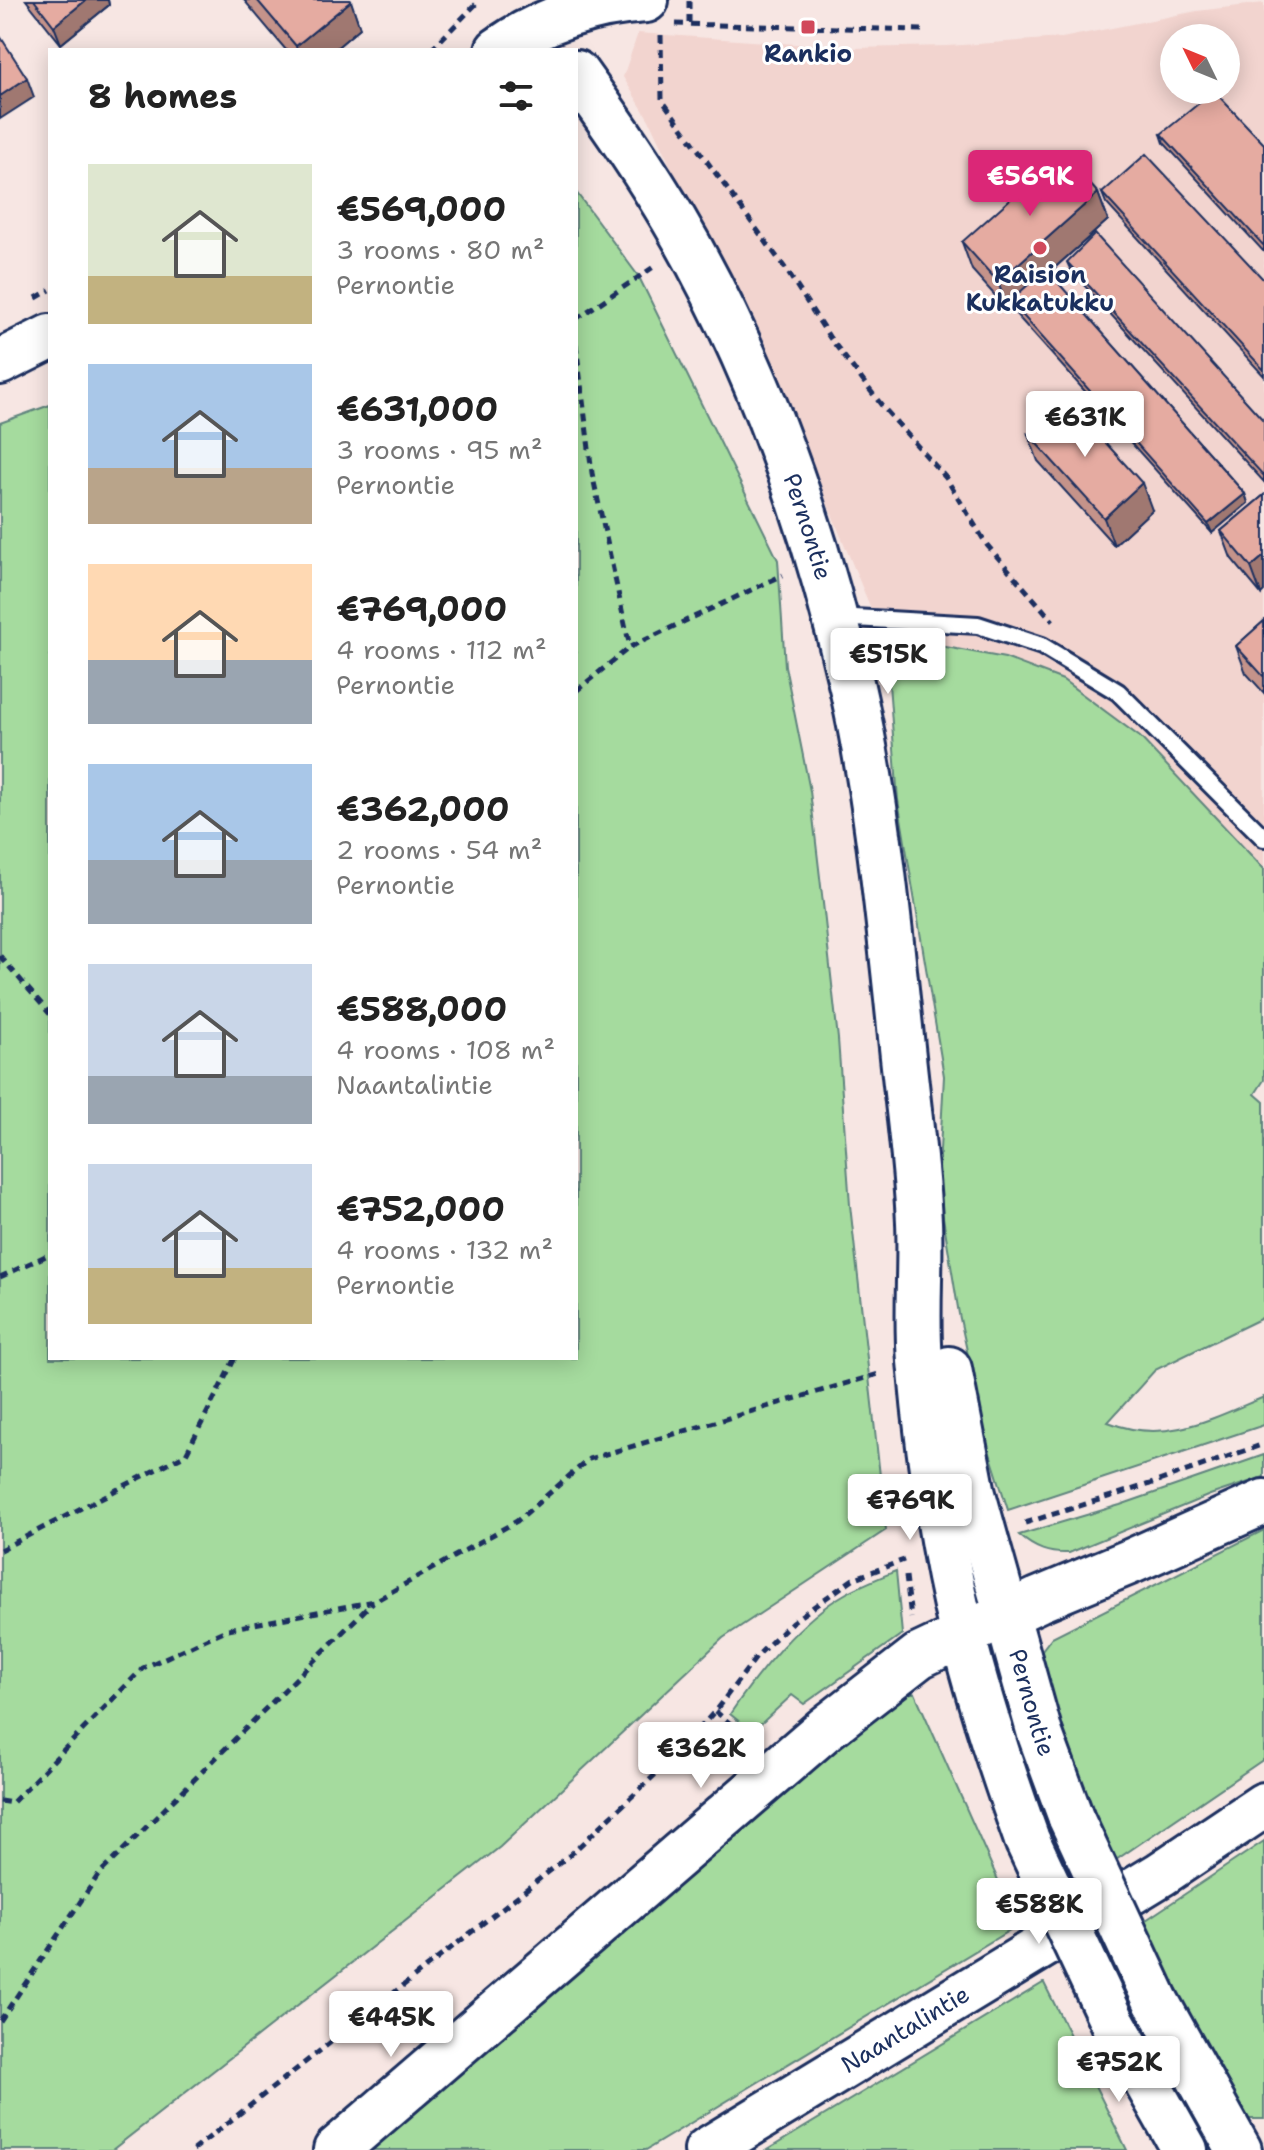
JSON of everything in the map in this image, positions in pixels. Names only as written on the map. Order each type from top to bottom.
[{"type":"street","points":[[501,48],[541,25],[608,6],[646,0]]},
{"type":"street","name":"Pernontie","points":[[578,76],[616,128],[674,220],[711,288],[762,399],[801,510],[835,617],[853,692],[874,808],[919,1222],[973,1494],[1040,1734],[1071,1818],[1156,2001],[1239,2150]]},
{"type":"street","points":[[0,362],[48,338]]},
{"type":"street","name":"Pernontie","points":[[919,1222],[919,1357],[936,1499],[963,1635],[1004,1775],[1027,1840],[1113,2023],[1185,2150]]},
{"type":"street","points":[[336,2150],[825,1729],[919,1656],[1007,1614],[1264,1502]]},
{"type":"street","name":"Naantalintie","points":[[707,2150],[1161,1874],[1264,1805]]},
{"type":"lane","points":[[835,617],[978,625],[1042,646],[1118,692],[1264,838]]},
{"type":"path","points":[[433,48],[447,36],[471,2],[480,0]]},
{"type":"path","points":[[689,0],[689,24]]},
{"type":"path","points":[[923,30],[661,24],[662,100],[785,268],[830,338],[883,407],[946,478],[987,545],[1055,622]]},
{"type":"path","points":[[578,318],[660,263],[664,270]]},
{"type":"path","points":[[578,360],[592,473],[630,647]]},
{"type":"path","points":[[578,689],[630,647],[792,571]]},
{"type":"path","points":[[0,956],[48,1012]]},
{"type":"path","points":[[0,1277],[48,1255]]},
{"type":"path","points":[[0,1550],[186,1454],[234,1360]]},
{"type":"path","points":[[0,2021],[99,1874],[375,1601],[517,1521],[589,1459],[894,1369]]},
{"type":"path","points":[[1025,1523],[1264,1444]]},
{"type":"path","points":[[905,1546],[911,1617],[919,1656]]},
{"type":"path","points":[[193,2150],[570,1855],[675,1756],[758,1655],[792,1622],[853,1579],[904,1560]]},
{"type":"path","points":[[0,1801],[12,1803],[143,1668],[228,1629],[375,1601]]},
{"type":"path","points":[[715,1711],[752,1742]]},
{"type":"shaded area","points":[[1264,3],[1264,869],[1140,737],[935,645],[886,645],[821,488],[649,120],[623,77],[638,33],[853,48],[948,46],[1062,38],[1197,11]]},
{"type":"green space","points":[[578,195],[639,277],[778,560],[785,666],[810,791],[824,912],[838,1039],[850,1205],[886,1530],[723,1638],[500,1847],[112,2150],[0,2150],[0,423],[48,406],[48,1360],[578,1360]]},
{"type":"green space","points":[[886,645],[935,645],[1005,658],[1063,680],[1140,737],[1264,869],[1264,1080],[1255,1094],[1264,1102],[1264,1317],[1155,1370],[1108,1422],[1149,1431],[1168,1430],[1206,1421],[1264,1397],[1264,1425],[1008,1510],[988,1447],[959,1314],[938,1187],[944,1076],[898,800]]},
{"type":"green space","points":[[1264,1455],[1264,1477],[1210,1495],[1069,1553],[1042,1550],[1019,1535],[1120,1505]]},
{"type":"green space","points":[[1264,1530],[1264,1759],[1110,1864],[1062,1744],[1039,1654],[1052,1637]]},
{"type":"green space","points":[[896,1571],[902,1634],[804,1704],[792,1695],[752,1732],[730,1714],[767,1664],[812,1617],[845,1594]]},
{"type":"green space","points":[[907,1693],[915,1693],[1018,1925],[646,2150],[368,2150],[499,2040],[521,2014],[857,1725]]},
{"type":"green space","points":[[1264,1841],[1264,2119],[1244,2119],[1235,2113],[1140,1924]]},
{"type":"green space","points":[[1043,1983],[1127,2150],[767,2150]]},
{"type":"building","points":[[34,0],[86,0],[54,26]]},
{"type":"building","points":[[257,0],[350,0],[351,1],[296,46]]},
{"type":"building","points":[[0,36],[27,78],[0,96]]},
{"type":"building","points":[[1198,104],[1226,104],[1264,144],[1264,246],[1161,134]]},
{"type":"building","points":[[1062,153],[1098,193],[998,282],[962,242]]},
{"type":"building","points":[[1146,154],[1264,280],[1264,370],[1102,193]]},
{"type":"building","points":[[1095,234],[1264,421],[1264,476],[1067,262]]},
{"type":"building","points":[[1046,269],[1245,494],[1208,524],[1010,301]]},
{"type":"building","points":[[1067,400],[1142,483],[1104,518],[1028,434]]},
{"type":"building","points":[[1264,495],[1264,556],[1251,567],[1221,531]]},
{"type":"building","points":[[1264,621],[1264,677],[1236,646]]},
{"type":"place","name":"Rankio","points":[[808,27]]},
{"type":"place","name":"Raision Kukkatukku","points":[[1040,248]]}]
